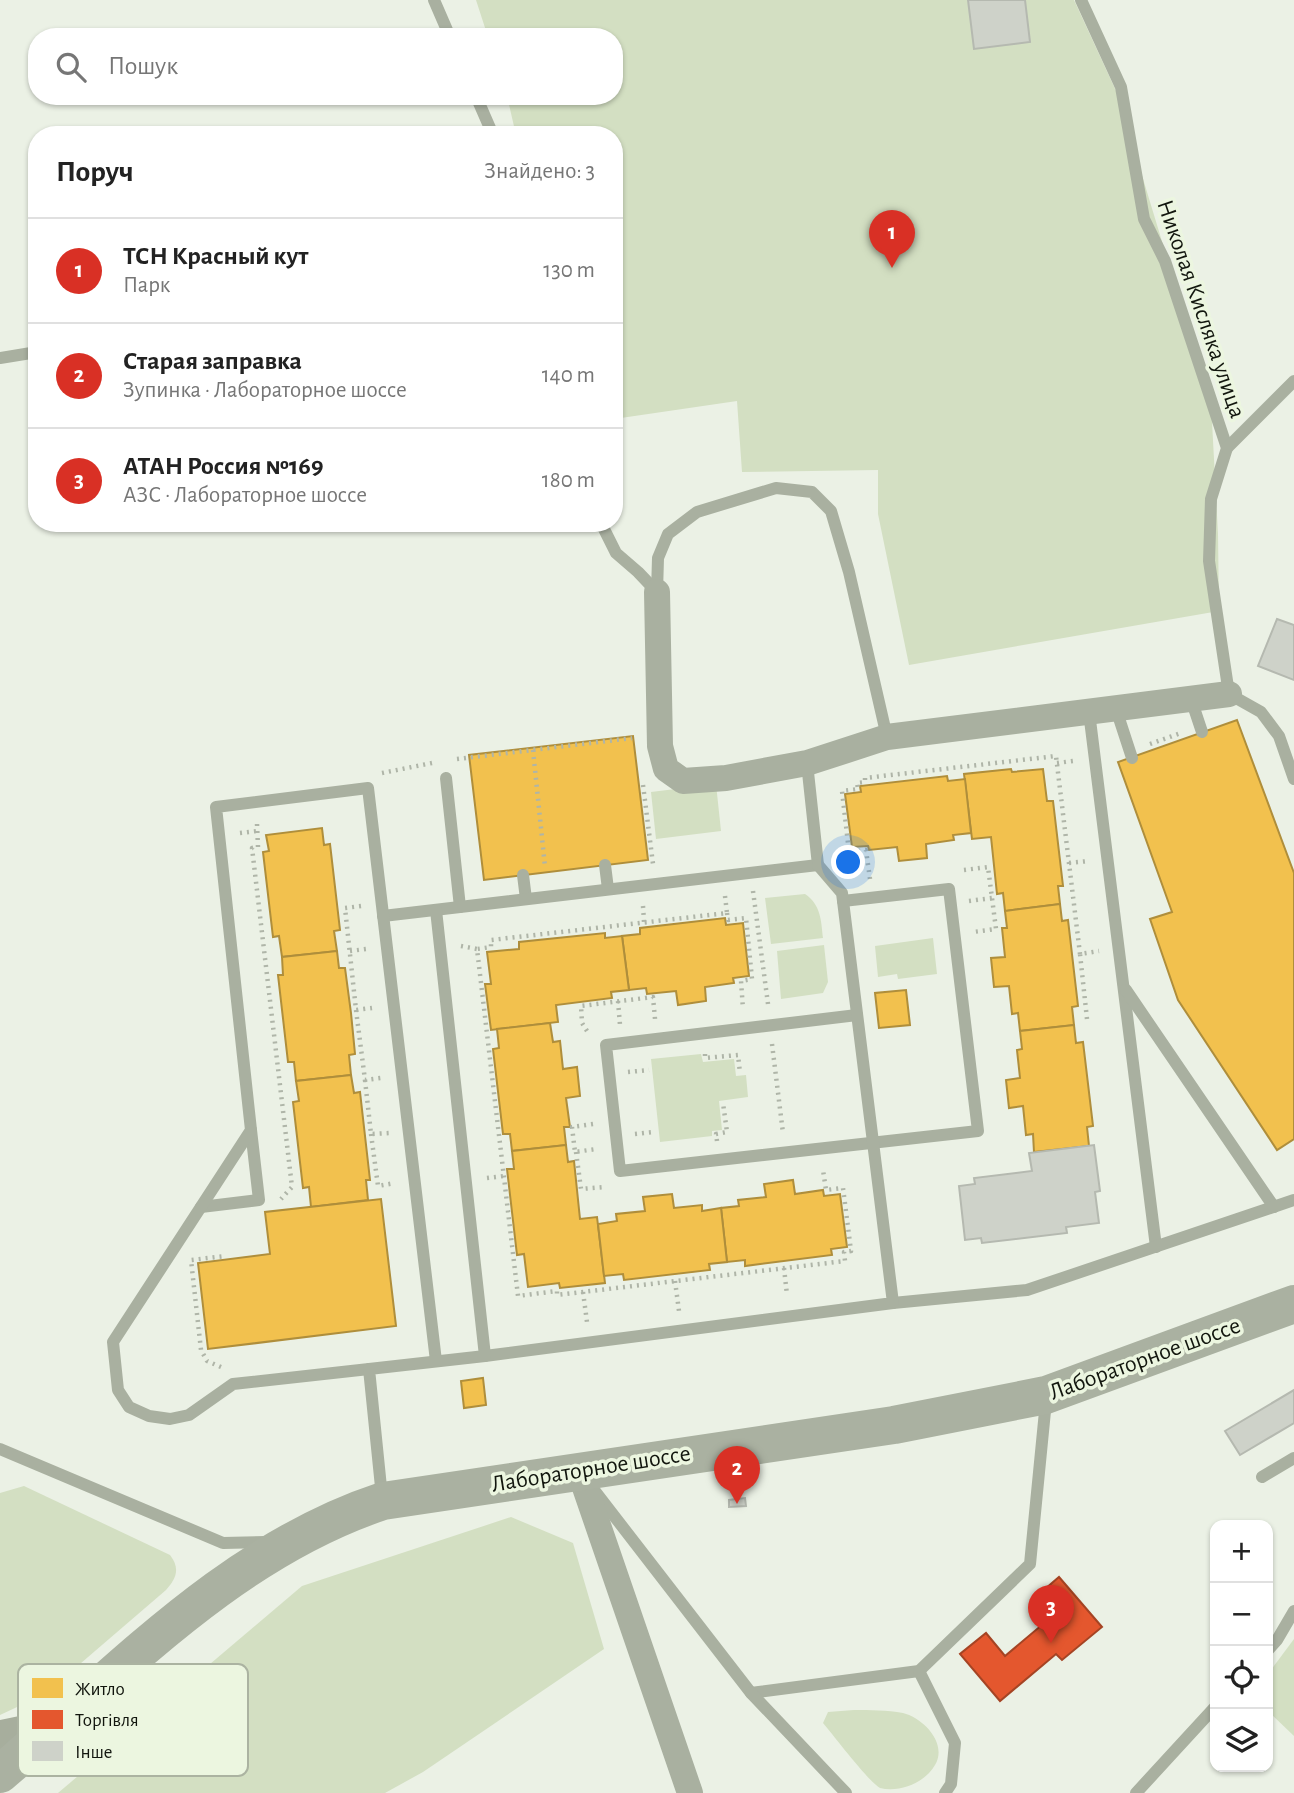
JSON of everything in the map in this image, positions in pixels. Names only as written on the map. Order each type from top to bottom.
[{"type":"main road","name":"Лабораторное шоссе","points":[[126,1664],[218,1588],[289,1542],[383,1501],[894,1424],[1046,1395],[1294,1304]]},
{"type":"main road","points":[[0,1739],[18,1735]]},
{"type":"main road","name":"Лабораторное шоссе","points":[[0,1774],[18,1759]]},
{"type":"street","points":[[657,592],[660,746],[666,769],[682,781],[726,778],[807,763],[887,737],[1229,694]]},
{"type":"street","points":[[579,1470],[690,1793]]},
{"type":"lane","points":[[434,0],[446,28]]},
{"type":"lane","name":"Николая Кисляка улица","points":[[1081,0],[1121,87],[1144,219],[1165,261],[1227,448],[1211,499],[1209,561],[1229,694]]},
{"type":"lane","points":[[480,105],[489,126]]},
{"type":"lane","points":[[0,358],[28,353]]},
{"type":"lane","points":[[1227,448],[1294,381]]},
{"type":"lane","points":[[657,592],[658,558],[668,534],[697,512],[776,488],[812,492],[831,511],[849,572],[887,737]]},
{"type":"lane","points":[[606,532],[616,553],[657,592]]},
{"type":"lane","points":[[1229,694],[1261,712],[1279,736],[1294,779]]},
{"type":"lane","points":[[1191,699],[1202,732]]},
{"type":"lane","points":[[1116,709],[1132,758]]},
{"type":"lane","points":[[1089,712],[1156,1247]]},
{"type":"lane","points":[[807,763],[818,865],[842,893],[893,1303]]},
{"type":"lane","points":[[446,778],[460,906]]},
{"type":"lane","points":[[201,1207],[260,1200],[216,807],[368,788],[436,1361]]},
{"type":"lane","points":[[383,916],[818,865]]},
{"type":"lane","points":[[606,867],[608,889]]},
{"type":"lane","points":[[523,875],[526,899]]},
{"type":"lane","points":[[843,901],[949,889],[978,1131],[620,1171],[606,1045],[857,1015]]},
{"type":"lane","points":[[436,909],[485,1356]]},
{"type":"lane","points":[[1124,988],[1274,1207]]},
{"type":"lane","points":[[251,1130],[113,1342],[118,1390],[129,1407],[149,1416],[170,1419],[189,1415],[233,1384],[485,1356],[893,1303],[1027,1290],[1294,1200]]},
{"type":"lane","points":[[369,1369],[383,1501]]},
{"type":"lane","points":[[751,1693],[919,1671],[1030,1564],[1046,1395]]},
{"type":"lane","points":[[0,1449],[223,1543],[289,1542]]},
{"type":"lane","points":[[1262,1477],[1294,1458]]},
{"type":"lane","points":[[579,1470],[751,1693],[846,1793]]},
{"type":"lane","points":[[1272,1646],[1294,1611]]},
{"type":"lane","points":[[919,1671],[956,1743],[951,1784],[945,1793]]},
{"type":"lane","points":[[1136,1793],[1213,1709]]},
{"type":"path","points":[[468,758],[637,737]]},
{"type":"path","points":[[533,750],[545,867]]},
{"type":"path","points":[[870,881],[866,850],[849,852],[842,791],[858,789],[857,783],[865,782],[865,778],[1056,756],[1087,1019]]},
{"type":"path","points":[[642,779],[658,900],[642,902],[644,922]]},
{"type":"path","points":[[267,823],[256,824],[258,847],[252,848],[292,1186],[275,1205]]},
{"type":"path","points":[[606,867],[653,862]]},
{"type":"path","points":[[951,871],[988,866],[996,929],[972,935],[970,922]]},
{"type":"path","points":[[964,870],[965,880]]},
{"type":"path","points":[[862,881],[883,879]]},
{"type":"path","points":[[744,890],[753,889]]},
{"type":"path","points":[[967,890],[969,911]]},
{"type":"path","points":[[724,892],[734,891]]},
{"type":"path","points":[[360,892],[362,914]]},
{"type":"path","points":[[968,901],[992,898]]},
{"type":"path","points":[[362,906],[345,908],[365,1080],[389,1077]]},
{"type":"path","points":[[727,913],[728,920],[746,918],[752,979],[741,981],[744,1013],[733,1014]]},
{"type":"path","points":[[459,938],[456,947],[477,948]]},
{"type":"path","points":[[350,951],[374,948],[375,956],[387,954]]},
{"type":"path","points":[[1080,954],[1108,951]]},
{"type":"path","points":[[588,1042],[580,1006],[653,997],[655,1023],[667,1022]]},
{"type":"path","points":[[618,1001],[621,1028]]},
{"type":"path","points":[[356,1010],[381,1007]]},
{"type":"path","points":[[610,1029],[632,1026]]},
{"type":"path","points":[[587,1031],[598,1030]]},
{"type":"path","points":[[598,1131],[597,1124],[572,1127],[580,1189],[618,1185]]},
{"type":"path","points":[[371,1134],[378,1186],[401,1182]]},
{"type":"path","points":[[576,1152],[600,1149],[599,1138]]},
{"type":"path","points":[[603,1174],[605,1186]]},
{"type":"path","points":[[483,1178],[504,1176]]},
{"type":"path","points":[[226,1256],[191,1260],[201,1350],[207,1361],[219,1367],[232,1365]]},
{"type":"path","points":[[784,1268],[788,1300]]},
{"type":"path","points":[[666,1315],[679,1313],[675,1281]]},
{"type":"path","points":[[583,1292],[587,1324]]},
{"type":"path","points":[[574,1325],[600,1322]]},
{"type":"green space","points":[[476,0],[1074,0],[1117,93],[1211,403],[1219,611],[909,665],[878,514],[878,470],[742,472],[737,401],[623,418],[623,126],[514,126],[509,105],[623,105],[623,28],[485,28]]},
{"type":"green space","points":[[716,784],[721,831],[656,839],[651,792]]},
{"type":"green space","points":[[805,894],[817,908],[823,938],[771,944],[765,898]]},
{"type":"green space","points":[[933,938],[937,974],[898,979],[897,974],[878,977],[875,946]]},
{"type":"green space","points":[[824,945],[828,982],[823,993],[781,999],[777,951]]},
{"type":"green space","points":[[701,1054],[703,1062],[734,1059],[736,1076],[746,1075],[748,1097],[719,1101],[722,1130],[712,1131],[712,1136],[660,1142],[651,1059]]},
{"type":"green space","points":[[24,1486],[170,1555],[176,1573],[166,1590],[80,1664],[18,1664],[18,1707],[0,1715],[0,1493]]},
{"type":"green space","points":[[511,1517],[573,1543],[604,1649],[423,1772],[385,1793],[58,1793],[78,1776],[248,1776],[248,1664],[210,1664],[302,1586]]},
{"type":"green space","points":[[1294,1639],[1294,1736],[1273,1716],[1273,1667]]},
{"type":"green space","points":[[828,1712],[897,1712],[918,1720],[936,1740],[938,1757],[931,1771],[918,1782],[903,1788],[880,1788],[823,1723]]},
{"type":"building: Житло","points":[[1237,720],[1294,873],[1294,1139],[1277,1150],[1178,1000],[1150,919],[1172,912],[1118,762]]},
{"type":"building: Житло","points":[[633,736],[648,860],[484,880],[469,755]]},
{"type":"building: Житло","points":[[1011,769],[1012,772],[1043,769],[1047,801],[1053,801],[1063,886],[1058,886],[1060,904],[1005,911],[1003,893],[997,894],[991,837],[972,839],[964,774]]},
{"type":"building: Житло","points":[[947,776],[948,781],[965,779],[971,833],[953,835],[954,840],[926,844],[927,858],[899,861],[897,847],[869,850],[868,846],[852,847],[845,794],[861,792],[860,786]]},
{"type":"building: Житло","points":[[322,828],[324,845],[330,844],[340,930],[334,931],[337,951],[282,957],[279,936],[273,937],[263,852],[269,851],[266,835]]},
{"type":"building: Житло","points":[[1060,904],[1062,921],[1068,920],[1078,1006],[1072,1007],[1074,1025],[1020,1031],[1018,1013],[1012,1014],[1009,986],[994,987],[991,958],[1005,957],[1002,928],[1007,928],[1005,911]]},
{"type":"building: Житло","points":[[725,918],[726,925],[743,923],[749,976],[733,978],[734,983],[705,987],[706,1001],[678,1005],[676,991],[647,994],[646,988],[629,990],[622,936],[640,934],[640,928]]},
{"type":"building: Житло","points":[[605,933],[605,938],[622,936],[629,990],[611,992],[612,998],[556,1005],[558,1022],[491,1030],[485,984],[491,984],[487,952],[519,949],[519,942]]},
{"type":"building: Житло","points":[[337,951],[339,968],[345,968],[351,1013],[355,1054],[349,1055],[351,1075],[296,1081],[294,1062],[288,1062],[278,975],[283,975],[282,957]]},
{"type":"building: Житло","points":[[906,990],[910,1025],[879,1028],[875,993]]},
{"type":"building: Житло","points":[[550,1023],[553,1042],[560,1041],[563,1069],[577,1067],[580,1096],[566,1098],[570,1127],[564,1127],[566,1145],[512,1151],[510,1134],[503,1134],[493,1049],[499,1048],[497,1029]]},
{"type":"building: Житло","points":[[1074,1025],[1076,1043],[1083,1042],[1093,1126],[1087,1127],[1089,1146],[1034,1152],[1033,1134],[1026,1135],[1023,1106],[1009,1108],[1006,1080],[1020,1078],[1017,1050],[1022,1049],[1020,1031]]},
{"type":"building: Житло","points":[[351,1075],[354,1093],[360,1092],[370,1180],[366,1180],[368,1200],[311,1207],[309,1187],[303,1188],[293,1102],[299,1101],[296,1081]]},
{"type":"building: Житло","points":[[566,1145],[568,1162],[574,1161],[580,1219],[597,1217],[605,1283],[560,1288],[559,1283],[528,1287],[524,1254],[517,1255],[507,1169],[514,1169],[512,1151]]},
{"type":"building: Житло","points":[[793,1180],[795,1194],[823,1190],[824,1196],[840,1194],[847,1247],[831,1249],[832,1255],[745,1266],[745,1260],[727,1262],[721,1208],[739,1206],[738,1200],[766,1197],[764,1184]]},
{"type":"building: Житло","points":[[672,1194],[674,1208],[702,1205],[702,1211],[721,1208],[727,1262],[709,1264],[710,1270],[624,1280],[623,1274],[604,1276],[598,1224],[617,1221],[616,1214],[645,1211],[643,1197]]},
{"type":"building: Житло","points":[[381,1199],[396,1326],[208,1349],[198,1263],[270,1254],[265,1212]]},
{"type":"building: Житло","points":[[483,1378],[486,1405],[464,1408],[461,1381]]},
{"type":"building: Торгівля","points":[[1059,1577],[1102,1627],[1062,1660],[1056,1654],[1000,1701],[960,1654],[986,1633],[1005,1656],[1055,1614],[1038,1595]]},
{"type":"building: Інше","points":[[968,0],[1025,0],[1030,42],[974,49]]},
{"type":"building: Інше","points":[[1277,619],[1294,625],[1294,680],[1258,666]]},
{"type":"building: Інше","points":[[1094,1145],[1100,1191],[1095,1192],[1099,1223],[1066,1227],[1067,1233],[982,1243],[981,1238],[965,1240],[959,1186],[975,1184],[974,1178],[1032,1171],[1029,1153]]},
{"type":"building: Інше","points":[[1294,1390],[1294,1423],[1240,1455],[1225,1431]]},
{"type":"building: Інше","points":[[745,1498],[746,1506],[729,1507],[729,1500]]},
{"type":"place","name":"ТСН Красный кут","points":[[892,268]]},
{"type":"place","name":"Старая заправка","points":[[737,1504]]},
{"type":"place","name":"АТАН Россия №169","points":[[1051,1643]]}]
